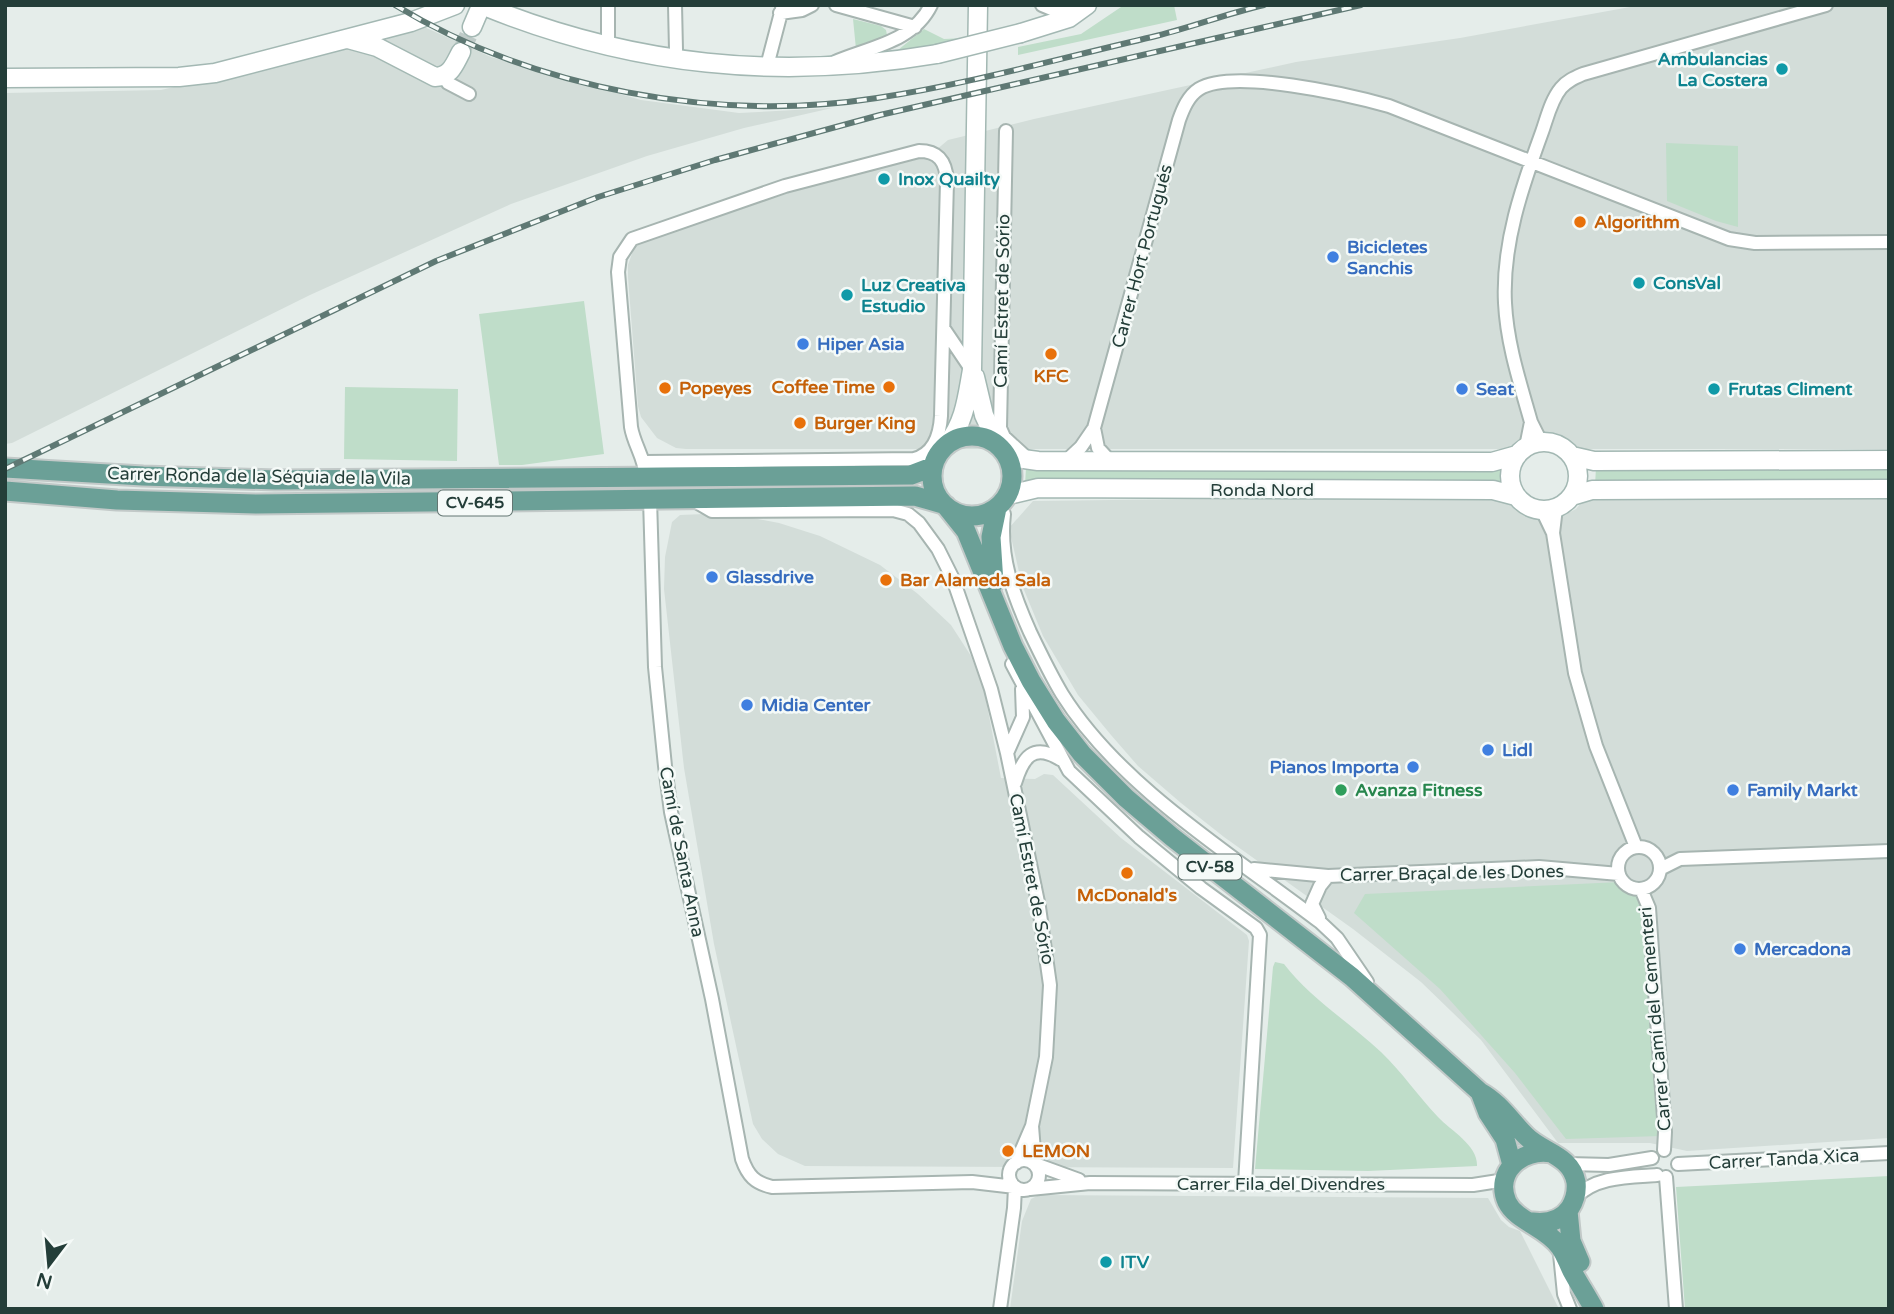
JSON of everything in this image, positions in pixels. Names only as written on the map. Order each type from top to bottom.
[{"type":"main road","points":[[10,75],[179,77],[215,73],[411,22],[455,5]]},
{"type":"main road","points":[[509,5],[531,24]]},
{"type":"main road","points":[[944,505],[936,493],[926,463],[936,457],[957,431],[973,367],[978,5]]},
{"type":"main road","points":[[472,27],[480,6],[608,47],[677,60],[767,66],[825,66],[874,64],[937,54],[1069,18],[1087,5]]},
{"type":"main road","points":[[345,38],[377,47],[435,78],[444,77],[451,71],[461,52]]},
{"type":"main road","points":[[973,367],[984,415],[1011,453],[1013,483],[1004,501]]},
{"type":"main road","points":[[947,444],[959,437],[972,435],[985,437],[1011,453]]},
{"type":"main road","points":[[1516,496],[1510,475],[1512,464],[1528,448],[1553,443],[1572,456],[1577,465],[1578,476],[1572,496]]},
{"type":"main road","name":"Ronda Nord","points":[[1011,453],[1066,461],[1492,462],[1528,448]]},
{"type":"main road","points":[[1572,456],[1594,461],[1889,460]]},
{"type":"main road","name":"Carrer Ronda de la Séquia de la Vila","points":[[5,468],[224,480],[646,470],[911,475],[926,463]]},
{"type":"main road","name":"Ronda Nord","points":[[1004,501],[1038,488],[1493,490],[1516,496]]},
{"type":"main road","points":[[1549,509],[1592,489],[1889,489]]},
{"type":"main road","name":"Carrer Ronda de la Séquia de la Vila","points":[[5,491],[117,500],[256,504],[915,496],[944,505]]},
{"type":"main road","name":"CV-645","points":[[1516,496],[1532,508],[1549,509]]},
{"type":"main road","name":"CV-645","points":[[944,505],[963,515],[975,516],[986,514],[1004,501]]},
{"type":"main road","name":"CV-58","points":[[995,598],[991,548],[1004,501]]},
{"type":"main road","name":"CV-58","points":[[944,505],[966,531],[1020,660],[1045,705],[1069,739],[1098,771],[1126,799],[1172,837],[1324,953],[1480,1093],[1496,1101],[1528,1138],[1568,1164],[1577,1186],[1571,1205],[1571,1241],[1583,1267],[1595,1309]]},
{"type":"main road","name":"CV-58","points":[[1480,1093],[1488,1113],[1506,1139],[1507,1179],[1513,1212],[1545,1231],[1560,1247],[1595,1309]]},
{"type":"main road","points":[[1507,1179],[1525,1154],[1550,1153]]},
{"type":"main road","points":[[1532,1222],[1551,1222],[1571,1205]]},
{"type":"street","points":[[608,5],[608,47]]},
{"type":"street","points":[[675,5],[676,50]]},
{"type":"street","points":[[767,66],[781,9],[802,10],[812,5]]},
{"type":"street","points":[[887,19],[891,5]]},
{"type":"street","points":[[825,66],[893,40],[915,27],[931,5]]},
{"type":"street","points":[[1042,5],[1054,10],[1070,5]]},
{"type":"street","points":[[1528,448],[1531,422],[1509,340],[1505,283],[1511,230],[1531,161],[1558,91],[1569,80],[1583,74],[1826,5]]},
{"type":"street","points":[[845,6],[915,27]]},
{"type":"street","points":[[377,47],[382,38],[407,30],[411,22]]},
{"type":"street","points":[[444,77],[449,83],[469,94]]},
{"type":"street","name":"Carrer Hort Portugués","points":[[1066,461],[1081,447],[1094,428],[1179,120],[1190,98],[1199,89],[1222,83],[1258,83],[1358,97],[1389,106],[1531,161]]},
{"type":"street","name":"Camí Estret de Sório","points":[[1006,131],[1000,428],[1011,453]]},
{"type":"street","points":[[646,470],[632,437],[631,427],[618,272],[620,257],[627,244],[649,231],[785,186],[919,151],[936,154],[944,164],[947,181],[940,432],[926,454],[926,463]]},
{"type":"street","points":[[1531,161],[1729,239],[1755,243],[1889,242]]},
{"type":"street","points":[[944,328],[973,367]]},
{"type":"street","points":[[1094,428],[1098,448],[1110,461]]},
{"type":"street","points":[[860,459],[879,475]]},
{"type":"street","name":"Carrer Ronda de la Séquia de la Vila","points":[[646,470],[860,459],[926,463]]},
{"type":"street","name":"Carrer Ronda de la Séquia de la Vila","points":[[689,498],[712,511],[893,510],[908,514],[919,523],[937,549],[953,579],[973,635]]},
{"type":"street","name":"Camí de Santa Anna","points":[[650,499],[655,667],[668,789],[742,1159]]},
{"type":"street","points":[[1004,501],[1003,543],[1008,572],[1026,622],[1062,694],[1098,740],[1135,779],[1189,824],[1321,922],[1337,938],[1378,1000]]},
{"type":"street","points":[[1549,509],[1575,673],[1595,746],[1636,847]]},
{"type":"street","points":[[985,578],[996,622],[1022,685],[1061,760],[1082,786],[1139,837],[1201,888],[1256,928],[1260,935],[1245,1183]]},
{"type":"street","name":"Camí Estret de Sório","points":[[973,635],[999,715],[1039,907],[1050,985],[1051,1005],[1046,1057],[1032,1126],[1035,1164]]},
{"type":"street","points":[[1007,753],[1021,723],[1024,700],[1022,685]]},
{"type":"street","points":[[999,715],[1014,716],[1024,700]]},
{"type":"street","points":[[1014,787],[1022,765],[1031,754],[1041,752],[1061,760]]},
{"type":"street","points":[[1643,847],[1656,855],[1660,869],[1654,883],[1641,889],[1627,886],[1619,874],[1619,860],[1623,853],[1643,847]]},
{"type":"street","points":[[1660,869],[1680,859],[1889,851]]},
{"type":"street","name":"Carrer Braçal de les Dones","points":[[1251,869],[1328,876],[1539,867],[1619,874]]},
{"type":"street","points":[[1321,922],[1312,904],[1328,876]]},
{"type":"street","name":"Carrer Camí del Cementeri","points":[[1641,889],[1649,908],[1665,1132],[1664,1150]]},
{"type":"street","name":"Camí Estret de Sório","points":[[1014,1164],[1032,1126]]},
{"type":"street","points":[[1571,1205],[1583,1189],[1596,1182],[1662,1176],[1673,1174],[1678,1164],[1673,1153],[1664,1150],[1657,1152],[1652,1158],[1652,1168],[1662,1176],[1676,1309]]},
{"type":"street","name":"Carrer Tanda Xica","points":[[1678,1164],[1889,1153]]},
{"type":"street","points":[[1568,1164],[1609,1165],[1652,1158]]},
{"type":"street","name":"Carrer Fila del Divendres","points":[[742,1159],[746,1171],[754,1180],[772,1186],[972,1182],[1023,1189],[1090,1183],[1473,1185],[1507,1179]]},
{"type":"street","points":[[1000,1309],[1014,1208],[1023,1189],[1039,1178],[1035,1164],[1026,1161],[1014,1164],[1009,1175],[1023,1189]]},
{"type":"street","name":"Carrer Fila del Divendres","points":[[972,1182],[1014,1164]]},
{"type":"street","name":"Carrer Fila del Divendres","points":[[1035,1164],[1056,1174],[1090,1183]]},
{"type":"street","points":[[1560,1247],[1562,1283],[1570,1309]]},
{"type":"shaded area","points":[[1641,5],[1889,5],[1889,449],[686,449],[676,448],[657,438],[641,417],[628,277],[628,265],[635,245],[794,191],[929,156],[948,140],[1034,119],[1296,62],[1460,38]]},
{"type":"shaded area","points":[[422,26],[491,57],[641,100],[739,113],[832,108],[744,128],[647,156],[511,204],[310,295],[12,443],[5,444],[5,93],[161,90],[354,45]]},
{"type":"shaded area","points":[[1508,495],[1532,516],[1550,518],[1576,509],[1587,496],[1889,496],[1889,1138],[1687,1151],[1650,1143],[1558,1143],[1481,1040],[1421,982],[1353,929],[1224,837],[1138,766],[1078,695],[1043,636],[1022,585],[1009,528],[1033,501]]},
{"type":"shaded area","points":[[705,514],[779,523],[820,536],[880,565],[918,594],[951,625],[971,656],[984,690],[1001,778],[1035,779],[1044,774],[1053,775],[1121,838],[1247,935],[1249,941],[1233,1168],[805,1166],[778,1154],[762,1139],[753,1124],[714,944],[684,768],[664,589],[665,557],[672,522],[680,515]]},
{"type":"shaded area","points":[[1039,1195],[1488,1198],[1501,1220],[1520,1231],[1559,1309],[1010,1309],[1022,1221],[1031,1199]]},
{"type":"green space","points":[[1124,5],[1174,5],[1177,20],[1018,55],[1018,47],[1081,34]]},
{"type":"green space","points":[[853,19],[881,26],[887,35],[856,49]]},
{"type":"green space","points":[[924,29],[944,39],[965,40],[893,54]]},
{"type":"green space","points":[[1666,143],[1738,146],[1738,227],[1667,201]]},
{"type":"green space","points":[[584,301],[604,454],[522,465],[499,465],[479,314]]},
{"type":"green space","points":[[345,387],[458,389],[457,461],[344,459]]},
{"type":"green space","points":[[1503,465],[1502,484],[1025,484],[1026,468]]},
{"type":"green space","points":[[1889,466],[1889,483],[1595,486],[1596,467]]},
{"type":"green space","points":[[888,481],[888,491],[676,492],[676,482]]},
{"type":"green space","points":[[1621,882],[1632,885],[1640,895],[1661,1136],[1566,1139],[1515,1073],[1440,989],[1354,913],[1365,894]]},
{"type":"green space","points":[[1275,962],[1284,964],[1330,1010],[1389,1060],[1438,1117],[1469,1145],[1477,1166],[1368,1171],[1255,1169]]},
{"type":"green space","points":[[1889,1176],[1889,1309],[1685,1309],[1676,1187]]},
{"type":"tunnel","points":[[461,52],[472,27]]},
{"type":"railway","points":[[395,5],[449,34],[506,58],[566,78],[691,102],[754,106],[816,105],[946,86],[1152,37],[1264,5]]},
{"type":"railway","points":[[5,469],[436,261],[598,197],[715,160],[880,115],[1361,5]]},
{"type":"place","name":"Ambulancias La Costera","points":[[1782,69]]},
{"type":"place","name":"Inox Quailty","points":[[884,179]]},
{"type":"place","name":"Algorithm","points":[[1580,222]]},
{"type":"place","name":"Bicicletes Sanchis","points":[[1333,257]]},
{"type":"place","name":"ConsVal","points":[[1639,283]]},
{"type":"place","name":"Luz Creativa Estudio","points":[[847,295]]},
{"type":"place","name":"Hiper Asia","points":[[803,344]]},
{"type":"place","name":"KFC","points":[[1051,354]]},
{"type":"place","name":"Coffee Time","points":[[889,387]]},
{"type":"place","name":"Popeyes","points":[[665,388]]},
{"type":"place","name":"Seat","points":[[1462,389]]},
{"type":"place","name":"Frutas Climent","points":[[1714,389]]},
{"type":"place","name":"Burger King","points":[[800,423]]},
{"type":"place","name":"Glassdrive","points":[[712,577]]},
{"type":"place","name":"Bar Alameda Sala","points":[[886,580]]},
{"type":"place","name":"Midia Center","points":[[747,705]]},
{"type":"place","name":"Lidl","points":[[1488,750]]},
{"type":"place","name":"Pianos Importa","points":[[1413,767]]},
{"type":"place","name":"Avanza Fitness","points":[[1341,790]]},
{"type":"place","name":"Family Markt","points":[[1733,790]]},
{"type":"place","name":"McDonald's","points":[[1127,873]]},
{"type":"place","name":"Mercadona","points":[[1740,949]]},
{"type":"place","name":"LEMON","points":[[1008,1151]]},
{"type":"place","name":"ITV","points":[[1106,1262]]}]
